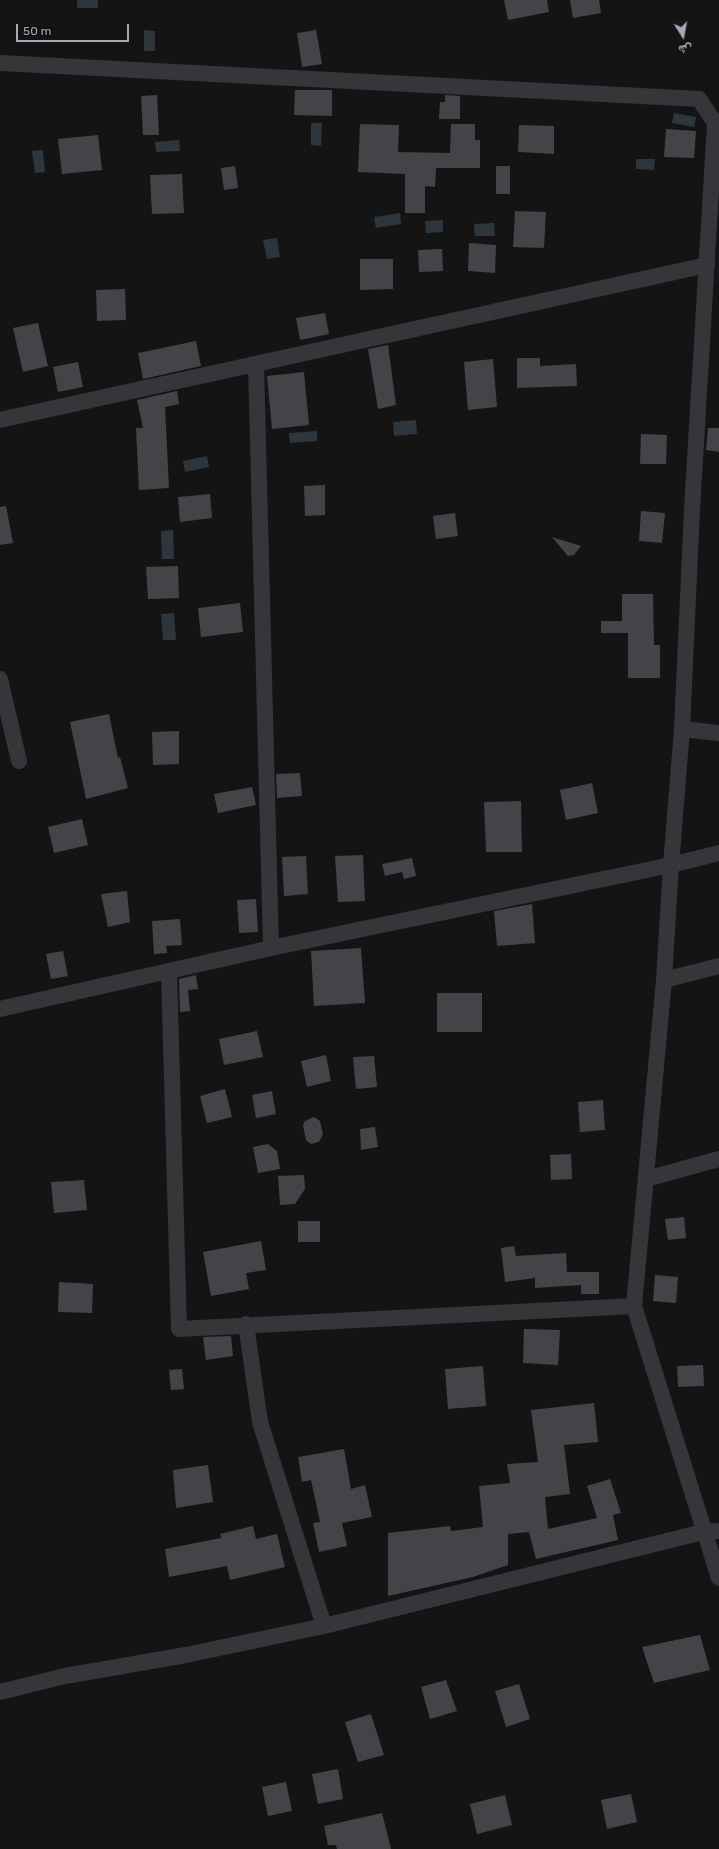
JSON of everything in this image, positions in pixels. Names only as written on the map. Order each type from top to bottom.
[{"type":"street","points":[[0,63],[699,99],[715,123],[692,510],[682,730],[671,865],[664,980],[634,1306],[711,1532],[719,1578]]},
{"type":"street","points":[[0,420],[707,264]]},
{"type":"street","points":[[256,364],[270,948]]},
{"type":"street","points":[[0,679],[18,761]]},
{"type":"street","points":[[682,730],[719,733]]},
{"type":"street","points":[[0,1009],[270,948],[671,865],[719,853]]},
{"type":"street","points":[[664,980],[719,966]]},
{"type":"street","points":[[169,971],[179,1328],[634,1306]]},
{"type":"street","points":[[646,1179],[719,1159]]},
{"type":"street","points":[[246,1324],[260,1422],[324,1626]]},
{"type":"street","points":[[0,1692],[65,1676],[186,1655],[324,1626],[711,1532]]},
{"type":"shaded area","points":[[77,0],[98,0],[98,8],[77,8]]},
{"type":"shaded area","points":[[144,30],[155,31],[155,51],[144,51]]},
{"type":"shaded area","points":[[674,113],[696,117],[694,127],[672,123]]},
{"type":"shaded area","points":[[311,123],[322,123],[321,146],[311,145]]},
{"type":"shaded area","points":[[179,140],[180,151],[156,152],[155,142]]},
{"type":"shaded area","points":[[43,150],[45,172],[35,173],[32,151]]},
{"type":"shaded area","points":[[636,159],[655,159],[654,170],[636,169]]},
{"type":"shaded area","points":[[400,213],[401,224],[376,228],[374,217]]},
{"type":"shaded area","points":[[443,220],[443,232],[426,233],[425,221]]},
{"type":"shaded area","points":[[494,223],[495,236],[475,236],[474,224]]},
{"type":"shaded area","points":[[277,238],[280,257],[267,259],[263,240]]},
{"type":"shaded area","points":[[416,420],[417,434],[394,436],[393,422]]},
{"type":"shaded area","points":[[317,431],[317,441],[290,443],[289,433]]},
{"type":"shaded area","points":[[207,456],[209,467],[185,472],[183,461]]},
{"type":"shaded area","points":[[173,530],[174,559],[162,559],[161,531]]},
{"type":"shaded area","points":[[174,613],[176,640],[163,640],[161,614]]},
{"type":"building","points":[[504,0],[547,0],[549,12],[508,20]]},
{"type":"building","points":[[570,0],[599,0],[601,13],[573,18]]},
{"type":"building","points":[[316,30],[322,64],[302,67],[297,33]]},
{"type":"building","points":[[295,90],[332,90],[332,116],[294,115]]},
{"type":"building","points":[[157,95],[159,135],[143,135],[141,96]]},
{"type":"building","points":[[445,95],[460,96],[460,119],[439,119],[440,102],[445,102]]},
{"type":"building","points":[[360,124],[399,125],[398,152],[450,153],[451,124],[475,124],[475,140],[480,140],[480,168],[436,168],[435,187],[425,186],[425,213],[405,213],[405,174],[358,172]]},
{"type":"building","points":[[519,125],[554,126],[554,154],[518,152]]},
{"type":"building","points":[[666,129],[696,131],[694,158],[664,157]]},
{"type":"building","points":[[98,135],[102,170],[62,174],[58,139]]},
{"type":"building","points":[[235,166],[238,188],[224,190],[221,168]]},
{"type":"building","points":[[496,166],[510,166],[510,194],[496,194]]},
{"type":"building","points":[[182,174],[184,213],[152,214],[150,175]]},
{"type":"building","points":[[515,211],[546,212],[544,248],[513,247]]},
{"type":"building","points":[[469,243],[496,245],[495,273],[468,271]]},
{"type":"building","points":[[442,249],[443,271],[419,272],[418,250]]},
{"type":"building","points":[[360,259],[393,259],[393,289],[360,290]]},
{"type":"building","points":[[125,289],[126,320],[97,321],[96,290]]},
{"type":"building","points":[[325,313],[329,334],[300,340],[296,318]]},
{"type":"building","points":[[38,323],[48,366],[23,372],[13,328]]},
{"type":"building","points":[[196,341],[201,366],[143,379],[138,353]]},
{"type":"building","points":[[388,345],[396,405],[378,409],[368,349]]},
{"type":"building","points":[[517,358],[540,358],[540,366],[576,364],[577,386],[517,388]]},
{"type":"building","points":[[493,359],[497,407],[468,410],[464,362]]},
{"type":"building","points":[[78,362],[83,387],[58,392],[53,367]]},
{"type":"building","points":[[304,372],[309,425],[272,429],[267,376]]},
{"type":"building","points":[[177,391],[179,404],[165,407],[169,488],[139,490],[136,428],[143,428],[137,400]]},
{"type":"building","points":[[708,428],[719,428],[719,452],[706,450]]},
{"type":"building","points":[[641,434],[667,435],[666,464],[640,464]]},
{"type":"building","points":[[325,485],[325,515],[305,516],[304,486]]},
{"type":"building","points":[[210,494],[212,518],[180,522],[178,497]]},
{"type":"building","points":[[6,506],[13,543],[0,545],[0,507]]},
{"type":"building","points":[[641,511],[665,513],[662,543],[639,541]]},
{"type":"building","points":[[455,513],[458,536],[436,539],[433,516]]},
{"type":"building","points":[[552,537],[581,546],[574,555],[568,556]]},
{"type":"building","points":[[178,566],[179,598],[148,599],[146,567]]},
{"type":"building","points":[[622,594],[653,594],[654,645],[660,645],[660,678],[628,678],[628,633],[601,633],[601,621],[622,621]]},
{"type":"building","points":[[240,603],[243,632],[201,637],[198,608]]},
{"type":"building","points":[[109,714],[118,758],[120,757],[128,788],[86,799],[70,722]]},
{"type":"building","points":[[179,731],[179,764],[153,765],[152,732]]},
{"type":"building","points":[[300,773],[302,796],[277,798],[276,774]]},
{"type":"building","points":[[592,783],[598,813],[566,820],[560,790]]},
{"type":"building","points":[[252,787],[256,805],[218,813],[214,794]]},
{"type":"building","points":[[521,801],[522,852],[486,852],[484,802]]},
{"type":"building","points":[[82,819],[88,845],[54,853],[48,827]]},
{"type":"building","points":[[363,855],[365,901],[338,902],[335,856]]},
{"type":"building","points":[[306,856],[308,894],[284,896],[282,857]]},
{"type":"building","points":[[412,858],[416,876],[404,879],[402,872],[385,876],[382,864]]},
{"type":"building","points":[[127,891],[130,922],[108,927],[101,894]]},
{"type":"building","points":[[256,899],[258,932],[239,933],[237,900]]},
{"type":"building","points":[[532,904],[535,943],[497,946],[494,911]]},
{"type":"building","points":[[180,919],[182,945],[166,946],[167,953],[154,954],[152,921]]},
{"type":"building","points":[[361,948],[365,1003],[314,1006],[311,951]]},
{"type":"building","points":[[63,951],[68,976],[51,979],[46,954]]},
{"type":"building","points":[[196,975],[198,989],[188,990],[190,1011],[180,1012],[179,979]]},
{"type":"building","points":[[437,993],[482,993],[482,1032],[437,1032]]},
{"type":"building","points":[[257,1031],[263,1057],[224,1065],[219,1039]]},
{"type":"building","points":[[326,1055],[331,1081],[307,1087],[301,1061]]},
{"type":"building","points":[[374,1056],[377,1087],[356,1089],[353,1057]]},
{"type":"building","points":[[225,1089],[232,1117],[207,1123],[200,1096]]},
{"type":"building","points":[[272,1091],[276,1114],[256,1118],[252,1095]]},
{"type":"building","points":[[603,1100],[605,1130],[580,1132],[578,1102]]},
{"type":"building","points":[[314,1117],[320,1121],[323,1134],[319,1142],[311,1144],[306,1140],[303,1125],[305,1121]]},
{"type":"building","points":[[375,1127],[378,1147],[361,1150],[360,1129]]},
{"type":"building","points":[[268,1144],[277,1151],[280,1169],[258,1173],[253,1147]]},
{"type":"building","points":[[571,1154],[572,1179],[551,1180],[550,1155]]},
{"type":"building","points":[[304,1175],[305,1189],[295,1204],[280,1205],[278,1176]]},
{"type":"building","points":[[84,1180],[87,1210],[54,1213],[51,1182]]},
{"type":"building","points":[[684,1217],[686,1238],[668,1240],[665,1219]]},
{"type":"building","points":[[298,1221],[320,1221],[320,1242],[298,1242]]},
{"type":"building","points":[[261,1241],[266,1270],[246,1273],[249,1289],[211,1296],[203,1252]]},
{"type":"building","points":[[514,1246],[516,1256],[566,1253],[567,1272],[599,1272],[599,1294],[581,1294],[581,1285],[535,1288],[535,1278],[505,1282],[501,1248]]},
{"type":"building","points":[[655,1275],[678,1277],[676,1303],[653,1301]]},
{"type":"building","points":[[59,1282],[93,1284],[92,1313],[58,1312]]},
{"type":"building","points":[[524,1329],[560,1330],[558,1365],[523,1363]]},
{"type":"building","points":[[231,1336],[233,1356],[206,1360],[203,1337]]},
{"type":"building","points":[[703,1365],[704,1386],[678,1387],[677,1366]]},
{"type":"building","points":[[483,1366],[486,1406],[448,1409],[445,1369]]},
{"type":"building","points":[[182,1369],[184,1389],[171,1390],[169,1370]]},
{"type":"building","points":[[594,1403],[598,1442],[564,1445],[570,1494],[545,1497],[548,1529],[597,1518],[587,1486],[610,1479],[621,1513],[613,1515],[618,1540],[536,1559],[529,1532],[508,1534],[508,1565],[473,1577],[388,1596],[388,1533],[450,1526],[451,1531],[483,1527],[479,1486],[510,1483],[507,1464],[538,1462],[531,1410]]},
{"type":"building","points":[[344,1449],[351,1489],[365,1485],[372,1517],[342,1523],[347,1546],[319,1552],[313,1523],[320,1522],[311,1480],[302,1482],[298,1457]]},
{"type":"building","points":[[208,1465],[213,1502],[176,1508],[173,1470]]},
{"type":"building","points":[[253,1526],[256,1539],[277,1534],[285,1567],[230,1580],[227,1566],[169,1577],[165,1549],[221,1538],[220,1534]]},
{"type":"building","points":[[700,1635],[710,1670],[654,1683],[642,1647]]},
{"type":"building","points":[[446,1680],[457,1711],[430,1719],[421,1687]]},
{"type":"building","points":[[519,1684],[530,1719],[506,1727],[495,1691]]},
{"type":"building","points":[[371,1714],[384,1755],[358,1762],[345,1722]]},
{"type":"building","points":[[338,1769],[343,1799],[318,1804],[312,1774]]},
{"type":"building","points":[[286,1782],[292,1811],[268,1816],[262,1787]]},
{"type":"building","points":[[631,1794],[637,1822],[607,1829],[601,1800]]},
{"type":"building","points":[[505,1795],[512,1825],[477,1834],[470,1804]]},
{"type":"building","points":[[382,1813],[391,1849],[337,1849],[336,1845],[328,1845],[324,1826]]}]
